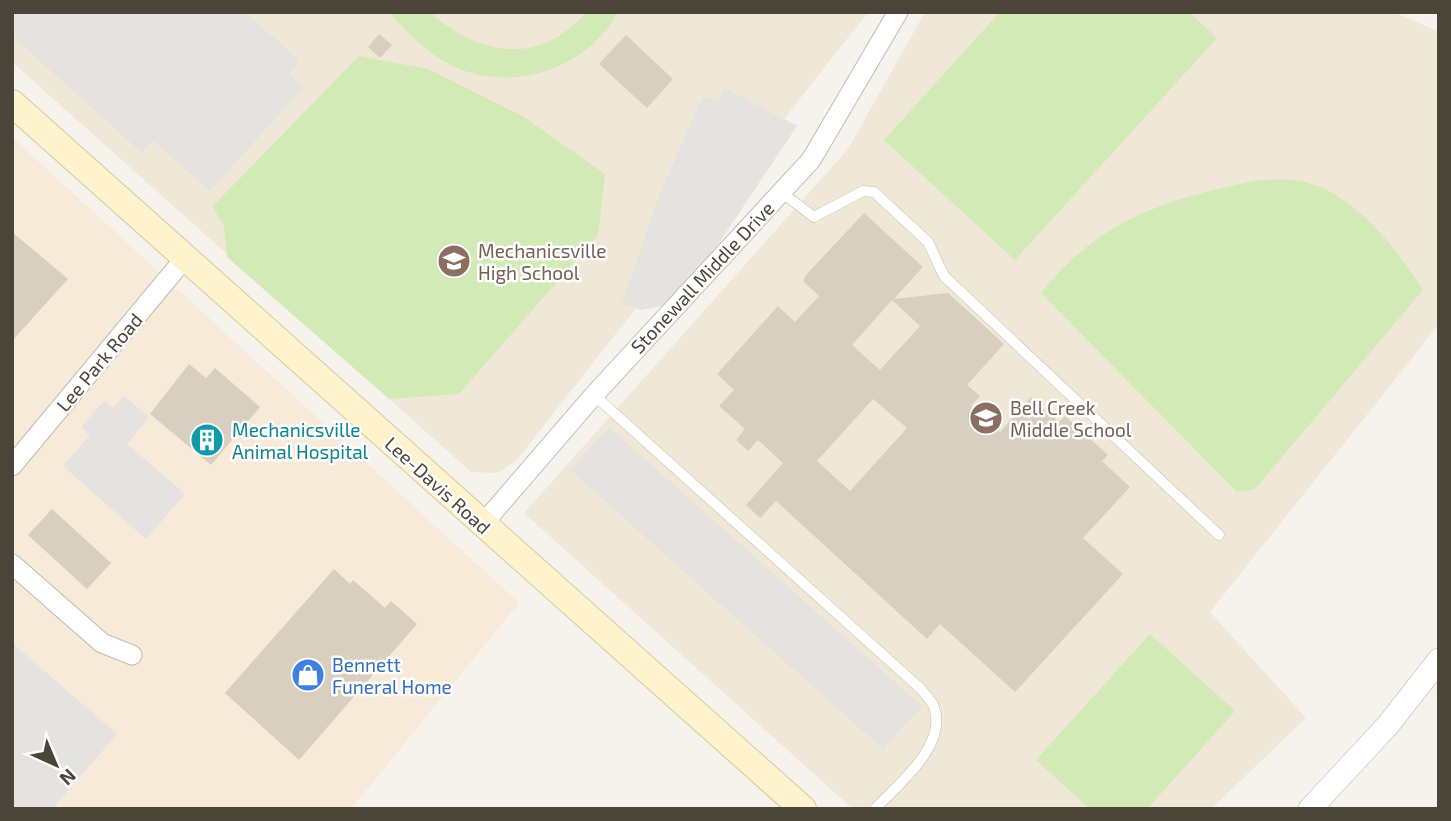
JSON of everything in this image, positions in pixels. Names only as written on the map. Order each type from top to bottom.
[{"type":"main road","name":"Lee-Davis Road","points":[[12,103],[803,809]]},
{"type":"street","name":"Stonewall Middle Drive","points":[[482,525],[594,395],[811,160],[898,12]]},
{"type":"street","name":"Lee Park Road","points":[[12,466],[186,258]]},
{"type":"street","points":[[12,564],[102,643],[132,654]]},
{"type":"street","points":[[1310,809],[1388,725],[1439,660]]},
{"type":"lane","points":[[781,192],[814,217],[863,191],[874,192],[928,242],[944,276],[1219,535]]},
{"type":"lane","points":[[594,395],[921,689],[934,706],[936,722],[927,752],[875,809]]},
{"type":"shaded area","name":"Mechanicsville High School","points":[[12,12],[868,12],[516,461],[497,473],[471,472],[12,62]]},
{"type":"shaded area","points":[[12,12],[245,12],[300,61],[289,74],[303,88],[210,191],[153,141],[142,153],[12,36]]},
{"type":"shaded area","name":"Bell Creek Middle School","points":[[925,12],[1394,12],[1439,32],[1439,324],[1210,612],[1306,718],[1211,809],[853,809],[524,513],[848,149]]},
{"type":"shaded area","points":[[724,88],[797,126],[679,303],[641,310],[622,304],[658,198],[703,96],[718,102]]},
{"type":"shaded area","points":[[12,137],[519,603],[351,809],[12,809]]},
{"type":"shaded area","points":[[124,396],[149,417],[127,444],[185,494],[146,539],[63,466],[90,435],[81,427],[104,401],[113,408]]},
{"type":"shaded area","points":[[609,427],[922,706],[883,749],[570,470]]},
{"type":"shaded area","points":[[12,643],[117,734],[52,809],[12,809]]},
{"type":"green space","points":[[388,12],[430,12],[468,38],[488,46],[509,49],[529,48],[549,41],[568,30],[586,12],[618,12],[603,33],[584,51],[563,64],[539,73],[514,77],[488,76],[463,70],[440,59],[419,43]]},
{"type":"green space","points":[[1000,12],[1189,12],[1217,38],[1015,260],[884,140]]},
{"type":"green space","points":[[359,56],[428,69],[524,117],[605,174],[598,235],[459,394],[389,399],[227,257],[224,225],[212,207]]},
{"type":"green space","points":[[1261,180],[1300,181],[1324,188],[1341,198],[1373,225],[1423,290],[1255,489],[1237,492],[1041,293],[1064,267],[1088,246],[1140,215],[1197,194]]},
{"type":"green space","points":[[1150,634],[1235,711],[1147,809],[1090,809],[1036,760]]},
{"type":"building","points":[[379,34],[392,45],[380,58],[368,47]]},
{"type":"building","points":[[626,35],[673,79],[647,108],[599,64]]},
{"type":"building","points":[[864,213],[923,267],[894,299],[948,293],[1004,344],[967,385],[980,396],[971,406],[1000,432],[1031,397],[1059,422],[1065,416],[1108,455],[1102,461],[1130,487],[1083,538],[1123,574],[1015,692],[940,624],[927,639],[776,501],[760,518],[746,505],[783,463],[758,440],[748,451],[736,440],[745,429],[719,406],[734,390],[717,374],[778,306],[795,322],[819,296],[803,281]],"holes":[[[892,300],[920,326],[880,370],[852,345]],[[873,399],[907,428],[850,491],[817,461]]]},
{"type":"building","points":[[12,232],[68,279],[12,341]]},
{"type":"building","name":"Mechanicsville Animal Hospital","points":[[189,364],[206,378],[215,368],[260,407],[211,465],[150,414]]},
{"type":"building","points":[[52,509],[111,563],[87,589],[28,535]]},
{"type":"building","name":"Bennett Funeral Home","points":[[334,569],[350,584],[353,580],[385,608],[391,601],[417,624],[299,760],[225,693]]},
{"type":"place","name":"Mechanicsville High School","points":[[454,261]]},
{"type":"place","name":"Bell Creek Middle School","points":[[986,418]]},
{"type":"place","name":"Mechanicsville Animal Hospital","points":[[207,440]]},
{"type":"place","name":"Bennett Funeral Home","points":[[308,675]]}]
